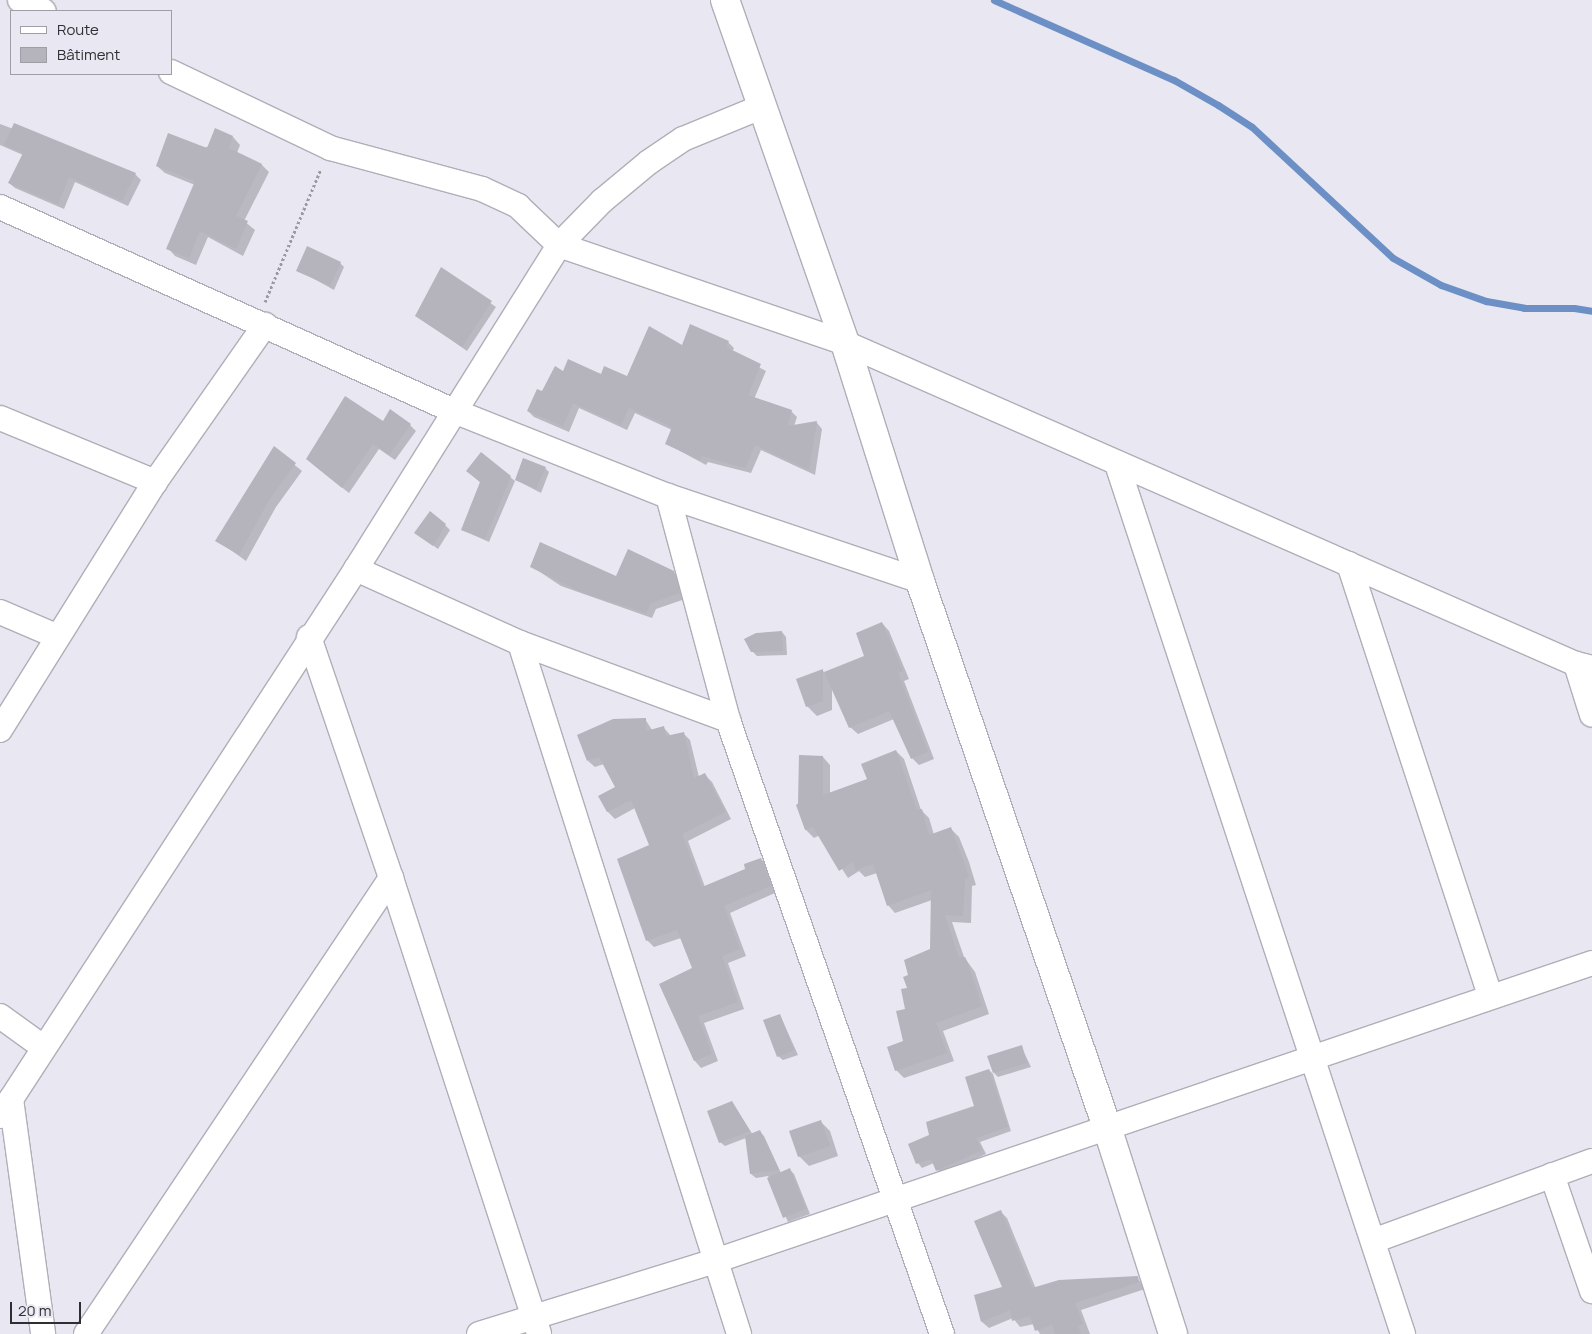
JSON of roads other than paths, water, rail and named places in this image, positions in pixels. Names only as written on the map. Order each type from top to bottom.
[{"type":"street","points":[[20,0],[42,10]]},
{"type":"street","points":[[726,0],[845,343],[920,581],[1108,1130],[1173,1334]]},
{"type":"street","points":[[172,72],[330,148],[482,188],[518,206],[559,245],[845,343],[1117,464],[1584,666],[1592,715]]},
{"type":"street","points":[[44,1334],[6,1108],[43,1047],[309,638],[356,569],[559,245],[649,162],[683,139],[762,106]]},
{"type":"street","points":[[0,207],[454,411],[668,496],[920,581]]},
{"type":"street","points":[[0,730],[56,636],[155,482],[261,323]]},
{"type":"street","points":[[0,418],[155,482]]},
{"type":"street","points":[[1117,464],[1403,1334]]},
{"type":"street","points":[[668,496],[728,720],[897,1200],[942,1334]]},
{"type":"street","points":[[1349,564],[1490,996]]},
{"type":"street","points":[[356,569],[520,643],[728,720]]},
{"type":"street","points":[[0,612],[56,636]]},
{"type":"street","points":[[309,638],[391,878],[536,1325]]},
{"type":"street","points":[[520,643],[715,1261],[740,1334]]},
{"type":"street","points":[[86,1334],[391,878]]},
{"type":"street","points":[[479,1334],[536,1325],[715,1261],[1108,1130],[1311,1057],[1592,963]]},
{"type":"street","points":[[0,1016],[43,1047]]},
{"type":"street","points":[[1373,1241],[1592,1161]]},
{"type":"street","points":[[1552,1176],[1592,1291]]},
{"type":"waterway","points":[[994,0],[1174,80],[1218,105],[1252,127],[1393,258],[1441,285],[1486,301],[1524,308],[1574,308],[1592,311]]}]
